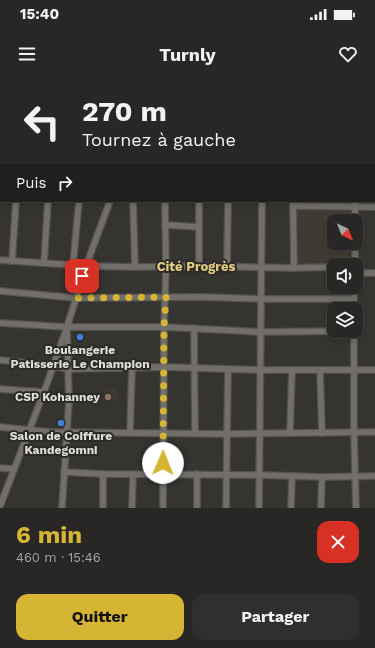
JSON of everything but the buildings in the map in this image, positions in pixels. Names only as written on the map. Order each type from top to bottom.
[{"type":"street","points":[[12,261],[16,202]]},
{"type":"street","points":[[44,263],[48,202]]},
{"type":"street","points":[[73,265],[79,202]]},
{"type":"street","points":[[0,506],[44,392],[67,327],[86,266],[110,202]]},
{"type":"street","points":[[133,202],[135,267]]},
{"type":"street","points":[[163,508],[164,327],[166,297],[165,202]]},
{"type":"street","points":[[199,202],[199,266]]},
{"type":"street","points":[[227,267],[228,202]]},
{"type":"street","points":[[259,508],[262,202]]},
{"type":"street","points":[[294,268],[293,204],[355,204],[375,207]]},
{"type":"street","points":[[165,225],[199,227]]},
{"type":"street","points":[[0,260],[86,266],[327,267]]},
{"type":"street","points":[[363,273],[375,273]]},
{"type":"street","points":[[0,291],[76,298],[166,297],[354,299],[354,294]]},
{"type":"street","points":[[0,323],[67,327],[194,328],[260,332],[327,331]]},
{"type":"street","points":[[62,508],[69,401],[67,327]]},
{"type":"street","points":[[194,328],[195,433]]},
{"type":"street","points":[[354,338],[353,370],[356,508]]},
{"type":"street","points":[[0,360],[68,369],[164,367],[260,370],[375,370]]},
{"type":"street","points":[[130,433],[132,368]]},
{"type":"street","points":[[226,508],[228,369]]},
{"type":"street","points":[[290,433],[292,370]]},
{"type":"street","points":[[320,370],[322,433]]},
{"type":"street","points":[[0,389],[44,392]]},
{"type":"street","points":[[0,427],[67,432],[130,433],[226,434],[375,432]]},
{"type":"street","points":[[0,468],[14,469]]},
{"type":"street","points":[[64,472],[163,475],[259,475],[322,478],[375,476]]},
{"type":"street","points":[[103,474],[103,508]]},
{"type":"street","points":[[132,508],[133,474]]},
{"type":"street","points":[[197,474],[197,508]]},
{"type":"street","points":[[291,508],[292,476]]},
{"type":"street","points":[[322,478],[322,508]]},
{"type":"shaded area","points":[[296,210],[350,210],[350,214],[327,214],[327,250],[350,250],[349,258],[327,258],[327,264],[295,264]]},
{"type":"shaded area","points":[[105,389],[117,389],[117,401],[105,401]]},
{"type":"place","name":"Boulangerie Patisserie Le Champion","points":[[80,337]]},
{"type":"place","name":"CSP Kohanney","points":[[108,397]]},
{"type":"place","name":"Salon de Coiffure Kandegomni","points":[[61,423]]},
{"type":"district","name":"Cité Progrès","points":[[196,266]]},
{"type":"route","points":[[82,276],[76,298],[166,297],[164,327],[163,463]]}]
